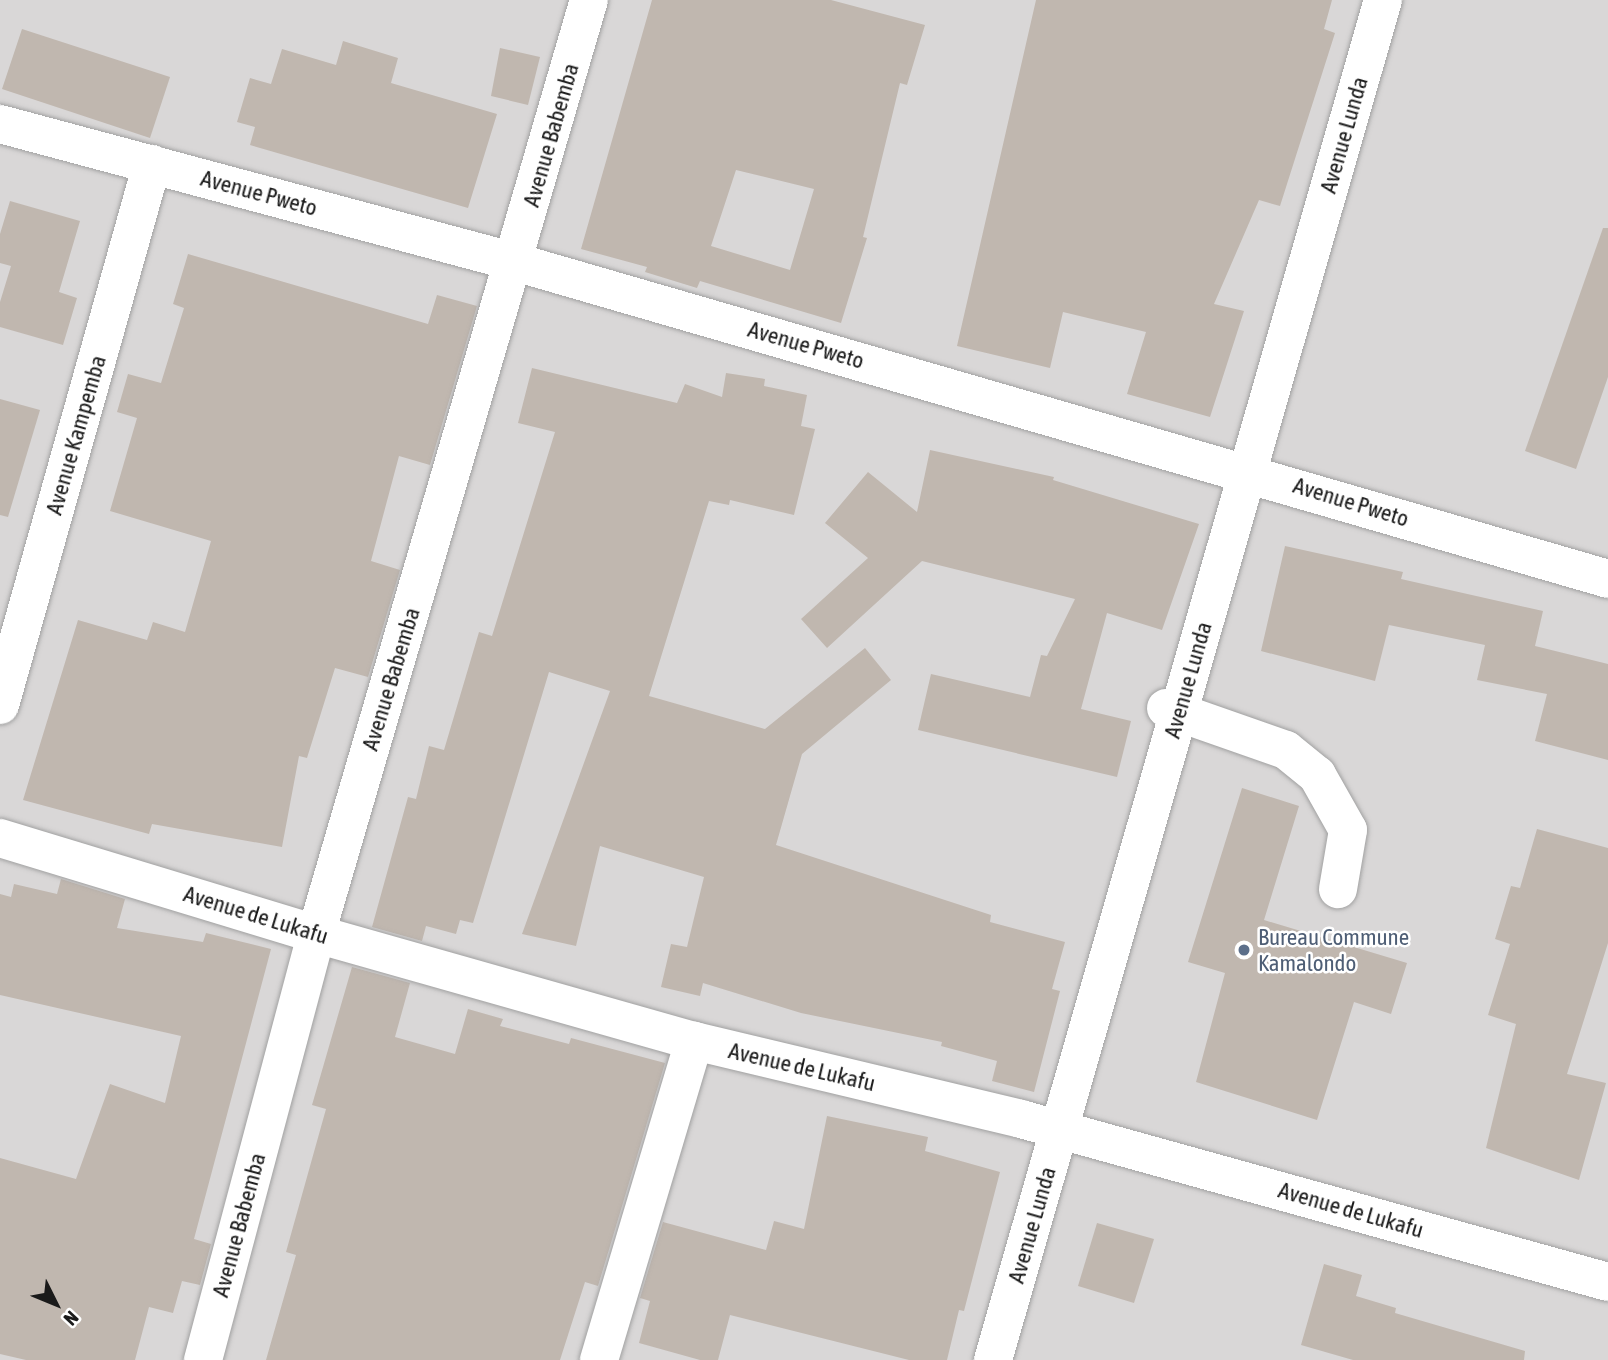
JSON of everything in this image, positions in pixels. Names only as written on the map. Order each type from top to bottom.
[{"type":"street","name":"Avenue Babemba","points":[[203,1360],[316,934],[515,262],[589,0]]},
{"type":"street","name":"Avenue Lunda","points":[[993,1360],[1060,1129],[1172,710],[1248,472],[1383,0]]},
{"type":"street","name":"Avenue Pweto","points":[[0,124],[515,262],[1248,472],[1608,579]]},
{"type":"street","name":"Avenue Kampemba","points":[[0,705],[152,164]]},
{"type":"street","points":[[1172,710],[1286,750],[1317,775],[1348,830],[1338,889]]},
{"type":"street","name":"Avenue de Lukafu","points":[[0,838],[316,934],[694,1041],[1060,1129],[1608,1282]]},
{"type":"street","points":[[599,1360],[694,1041]]},
{"type":"shaded area","points":[[0,0],[1608,0],[1608,1360],[0,1360]]},
{"type":"building","points":[[652,0],[831,0],[925,25],[907,85],[900,83],[863,237],[867,238],[841,323],[700,281],[697,288],[645,272],[647,267],[581,249]],"holes":[[[736,170],[814,189],[790,270],[711,246]]]},
{"type":"building","points":[[1036,0],[1332,0],[1324,29],[1335,33],[1280,206],[1259,200],[1214,304],[1244,311],[1210,417],[1127,394],[1146,332],[1063,312],[1050,368],[957,346]]},
{"type":"building","points":[[22,29],[170,77],[150,138],[2,89]]},
{"type":"building","points":[[343,41],[398,58],[391,83],[497,114],[468,208],[250,145],[255,127],[237,122],[250,78],[271,84],[282,49],[336,65]]},
{"type":"building","points":[[500,48],[540,57],[528,105],[491,96]]},
{"type":"building","points":[[10,201],[80,221],[59,292],[77,298],[63,345],[0,327],[0,302],[11,266],[0,263],[0,234]]},
{"type":"building","points":[[1603,228],[1608,228],[1608,377],[1576,469],[1525,451]]},
{"type":"building","points":[[188,254],[428,324],[437,295],[477,306],[430,465],[399,456],[371,561],[400,570],[368,677],[335,668],[307,758],[299,756],[282,847],[152,824],[149,834],[23,800],[78,620],[147,640],[153,622],[185,632],[211,541],[110,511],[137,418],[117,412],[128,374],[161,383],[184,308],[173,304]]},
{"type":"building","points":[[532,368],[677,403],[685,384],[722,397],[726,373],[765,379],[764,386],[807,395],[801,426],[815,429],[794,515],[730,500],[729,505],[709,501],[649,696],[765,729],[865,648],[891,680],[802,754],[776,845],[991,915],[990,922],[1065,942],[1052,989],[1060,991],[1034,1092],[992,1081],[997,1061],[941,1046],[942,1042],[801,1013],[703,983],[700,996],[661,987],[671,944],[687,947],[704,877],[600,846],[576,946],[522,934],[610,691],[549,672],[473,923],[460,920],[456,934],[426,926],[422,941],[372,927],[408,797],[416,799],[429,746],[444,750],[479,632],[492,636],[555,432],[518,423]]},
{"type":"building","points":[[0,399],[40,410],[8,517],[0,515]]},
{"type":"building","points":[[930,450],[1054,477],[1053,480],[1199,524],[1162,630],[1107,613],[1081,709],[1131,721],[1117,777],[918,730],[931,674],[1030,697],[1041,655],[1047,656],[1075,599],[922,561],[827,648],[801,619],[868,558],[825,523],[868,472],[917,512]]},
{"type":"building","points":[[1285,546],[1403,572],[1401,579],[1543,611],[1535,646],[1608,664],[1608,760],[1535,741],[1547,694],[1477,680],[1485,645],[1389,625],[1375,681],[1261,651]]},
{"type":"building","name":"Bureau Commune Kamalondo","points":[[1242,788],[1299,806],[1264,920],[1407,963],[1391,1014],[1354,1002],[1317,1120],[1196,1082],[1225,973],[1188,962]]},
{"type":"building","points":[[1537,829],[1608,848],[1608,943],[1567,1074],[1606,1083],[1579,1180],[1486,1148],[1516,1024],[1488,1015],[1510,944],[1495,939],[1511,886],[1520,888]]},
{"type":"building","points":[[61,879],[125,899],[117,928],[203,942],[206,933],[271,949],[194,1239],[211,1244],[200,1285],[182,1281],[173,1313],[149,1307],[135,1360],[26,1360],[0,1354],[0,1158],[76,1179],[110,1084],[165,1103],[181,1036],[0,995],[0,894],[11,897],[14,884],[57,894]]},
{"type":"building","points":[[352,967],[410,983],[395,1037],[455,1054],[468,1009],[503,1019],[500,1026],[569,1044],[571,1038],[665,1063],[598,1286],[585,1282],[560,1360],[266,1360],[296,1255],[286,1252],[326,1109],[312,1105]]},
{"type":"building","points":[[827,1116],[928,1137],[925,1151],[1000,1172],[964,1311],[959,1310],[947,1360],[909,1360],[730,1315],[718,1360],[700,1360],[639,1343],[650,1301],[640,1298],[663,1222],[766,1250],[774,1221],[804,1229]]},
{"type":"building","points":[[1097,1223],[1154,1239],[1134,1303],[1078,1286]]},
{"type":"building","points":[[1324,1264],[1362,1275],[1356,1296],[1396,1308],[1395,1313],[1525,1351],[1524,1360],[1353,1360],[1301,1345]]},
{"type":"place","name":"Bureau Commune Kamalondo","points":[[1244,950]]}]
